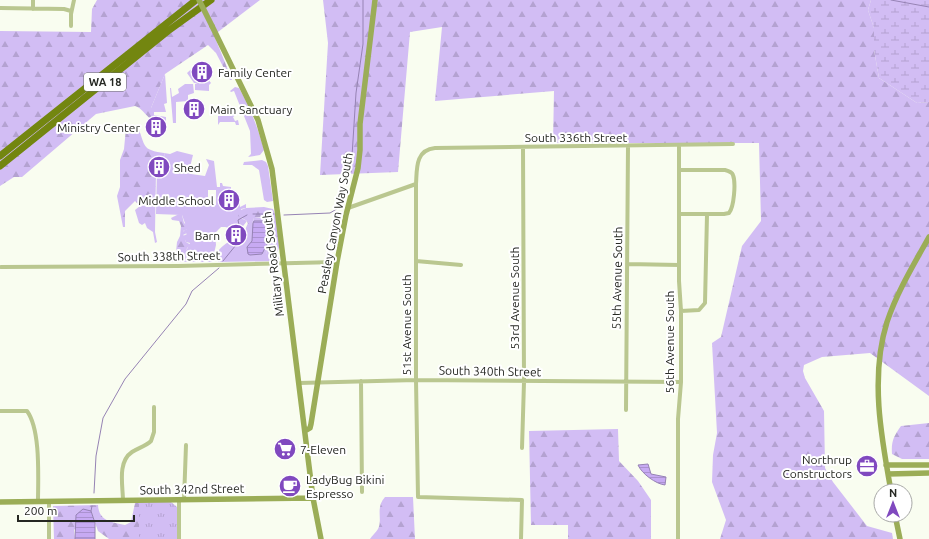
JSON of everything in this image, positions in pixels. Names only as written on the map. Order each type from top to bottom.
[{"type":"highway","name":"WA 18","points":[[0,156],[198,0]]},
{"type":"highway","name":"WA 18","points":[[0,166],[168,31],[211,0]]},
{"type":"main road","name":"Military Road South","points":[[198,0],[244,88],[265,140],[275,184],[313,498],[321,539]]},
{"type":"main road","name":"Peasley Canyon Way South","points":[[305,431],[311,426],[337,262],[358,168],[360,124],[376,0]]},
{"type":"main road","points":[[890,483],[878,408],[880,359],[883,338],[895,302],[929,237]]},
{"type":"main road","points":[[886,465],[929,465]]},
{"type":"main road","points":[[888,474],[929,473]]},
{"type":"main road","name":"South 342nd Street","points":[[0,502],[313,498]]},
{"type":"main road","points":[[897,523],[900,539]]},
{"type":"street","points":[[32,0],[32,9]]},
{"type":"street","points":[[71,26],[71,11],[74,0]]},
{"type":"street","points":[[0,8],[64,9],[71,11]]},
{"type":"street","name":"South 336th Street","points":[[421,155],[430,149],[435,148],[732,144]]},
{"type":"street","name":"56th Avenue South","points":[[678,539],[678,419],[681,382],[679,145]]},
{"type":"street","name":"55th Avenue South","points":[[626,410],[628,146]]},
{"type":"street","name":"53rd Avenue South","points":[[522,448],[524,382],[523,147]]},
{"type":"street","name":"51st Avenue South","points":[[421,155],[417,163],[416,184],[416,380],[418,496],[522,500],[521,539]]},
{"type":"street","points":[[679,170],[723,170],[731,173],[734,177],[733,205],[730,211],[724,214],[679,214]]},
{"type":"street","points":[[348,208],[416,184]]},
{"type":"street","points":[[681,311],[696,311],[704,306],[706,296],[707,215]]},
{"type":"street","points":[[416,260],[462,265]]},
{"type":"street","name":"South 338th Street","points":[[1,267],[178,266],[337,262]]},
{"type":"street","points":[[627,264],[679,265]]},
{"type":"street","name":"South 340th Street","points":[[299,383],[416,380],[681,382]]},
{"type":"street","points":[[361,381],[362,492]]},
{"type":"street","points":[[123,501],[123,466],[125,460],[132,452],[148,444],[153,437],[154,407]]},
{"type":"street","points":[[0,411],[28,411],[31,416],[37,448],[38,502]]},
{"type":"street","points":[[179,539],[186,445]]},
{"type":"street","points":[[49,502],[49,539]]},
{"type":"green space","points":[[97,0],[260,0],[214,35],[232,80],[230,80],[216,53],[208,45],[165,74],[151,108],[151,119],[140,108],[135,106],[96,114],[22,177],[14,177],[0,186],[0,31],[91,32],[92,9]]},
{"type":"green space","points":[[323,0],[871,0],[868,10],[874,28],[874,50],[879,78],[917,103],[929,102],[929,396],[870,353],[822,357],[804,365],[803,371],[805,378],[824,411],[825,468],[833,482],[867,526],[892,533],[893,539],[720,539],[726,520],[712,482],[713,455],[717,433],[712,343],[721,337],[742,246],[761,221],[759,143],[553,143],[554,91],[435,101],[442,27],[410,32],[398,172],[320,175],[328,43]]},
{"type":"green space","points":[[871,0],[929,0],[929,102],[917,103],[879,78],[874,50],[874,28],[868,10]]},
{"type":"green space","points":[[200,61],[200,67],[193,74],[198,83],[194,83],[187,73]]},
{"type":"green space","points":[[165,74],[167,103],[164,104],[166,112],[154,112],[154,115],[166,117],[166,121],[151,122],[151,108]]},
{"type":"green space","points":[[208,79],[211,83],[209,85],[209,91],[195,90],[195,84]]},
{"type":"green space","points":[[185,84],[193,84],[194,93],[188,95],[188,101],[176,102],[176,123],[173,123],[170,88],[172,97],[179,93],[178,89]]},
{"type":"green space","points":[[235,87],[239,88],[243,95],[256,126],[264,150],[260,155],[248,157],[251,154],[250,131],[234,91],[230,91]]},
{"type":"green space","points":[[218,112],[220,116],[232,116],[232,113],[235,113],[236,115],[233,117],[235,121],[238,120],[239,125],[236,125],[235,122],[220,122],[218,125]]},
{"type":"green space","points":[[136,126],[145,146],[154,151],[164,153],[165,157],[161,166],[157,168],[156,171],[155,232],[157,242],[155,243],[153,232],[147,228],[145,223],[142,225],[139,223],[135,210],[140,206],[135,201],[125,211],[125,227],[123,227],[117,196],[120,187],[120,160],[124,149],[126,128]]},
{"type":"green space","points":[[177,151],[193,155],[189,171],[191,174],[205,176],[209,165],[206,159],[214,161],[217,187],[220,187],[220,183],[222,183],[223,186],[231,187],[231,190],[226,190],[225,207],[234,207],[235,200],[239,200],[240,207],[246,204],[246,208],[241,209],[241,218],[247,221],[240,229],[235,230],[221,227],[215,233],[216,245],[212,262],[185,262],[188,257],[185,253],[190,243],[186,242],[183,236],[187,234],[183,231],[187,229],[182,215],[156,214],[157,168],[162,166],[165,157],[164,153],[170,154]],"holes":[[[208,190],[216,190],[216,205],[208,205]]]},
{"type":"green space","points":[[262,160],[266,162],[268,166],[273,201],[267,202],[264,200],[259,170],[252,165],[243,165],[244,162]]},
{"type":"green space","points":[[264,207],[273,209],[276,218],[279,231],[279,248],[277,252],[279,260],[277,259],[277,261],[268,258],[266,253],[271,244],[271,221],[260,217],[254,218],[252,224],[248,224],[247,221],[238,216],[238,211],[246,208]]},
{"type":"green space","points":[[179,214],[182,215],[184,223],[187,225],[188,229],[183,231],[187,233],[183,235],[188,238],[185,240],[186,242],[191,245],[187,248],[186,253],[188,257],[185,262],[160,261],[158,259],[160,253],[176,252],[181,226],[179,221],[172,220],[171,218]]},
{"type":"green space","points":[[254,218],[265,218],[271,221],[271,244],[266,253],[277,261],[218,262],[218,251],[232,240],[238,240],[239,233],[245,230],[248,223],[252,224]]},
{"type":"green space","points":[[929,423],[929,459],[902,459],[892,454],[894,439],[901,426]]},
{"type":"green space","points":[[618,429],[619,461],[638,481],[651,500],[651,539],[568,539],[568,525],[531,525],[529,431]]},
{"type":"green space","points":[[385,497],[413,497],[415,539],[370,539],[378,529],[380,521],[380,505]]},
{"type":"green space","points":[[139,502],[171,502],[177,507],[177,539],[139,539]]},
{"type":"green space","points":[[135,503],[170,503],[176,539],[109,539],[98,531],[91,511],[74,530],[75,539],[54,539],[53,506],[98,505],[103,518],[111,522],[125,525],[131,522]]},
{"type":"shaded area","points":[[254,221],[265,221],[268,224],[268,242],[262,254],[250,255],[248,254],[247,247],[252,241],[253,223]]},
{"type":"shaded area","points":[[648,464],[651,474],[666,477],[665,485],[650,478],[638,465]]},
{"type":"shaded area","points":[[83,509],[91,511],[95,523],[95,539],[75,539],[76,515]]},
{"type":"waterway","points":[[351,172],[356,93],[363,44],[363,0]]},
{"type":"waterway","points":[[891,0],[929,7]]},
{"type":"waterway","points":[[284,215],[330,213],[340,207],[347,190]]},
{"type":"waterway","points":[[253,214],[274,214]]},
{"type":"waterway","points":[[240,230],[238,220],[247,215]]},
{"type":"waterway","points":[[223,261],[240,240],[241,235]]},
{"type":"waterway","points":[[94,493],[96,456],[103,418],[125,379],[186,304],[192,291],[219,268]]},
{"type":"waterway","points":[[91,511],[92,506]]},
{"type":"place","name":"Family Center","points":[[202,72]]},
{"type":"place","name":"Main Sanctuary","points":[[194,109]]},
{"type":"place","name":"Ministry Center","points":[[156,127]]},
{"type":"place","name":"Shed","points":[[159,167]]},
{"type":"place","name":"Middle School","points":[[229,200]]},
{"type":"place","name":"Barn","points":[[236,235]]},
{"type":"place","name":"7-Eleven","points":[[285,449]]},
{"type":"place","name":"Northrup Constructors","points":[[867,466]]},
{"type":"place","name":"LadyBug Bikini Espresso","points":[[290,486]]}]
